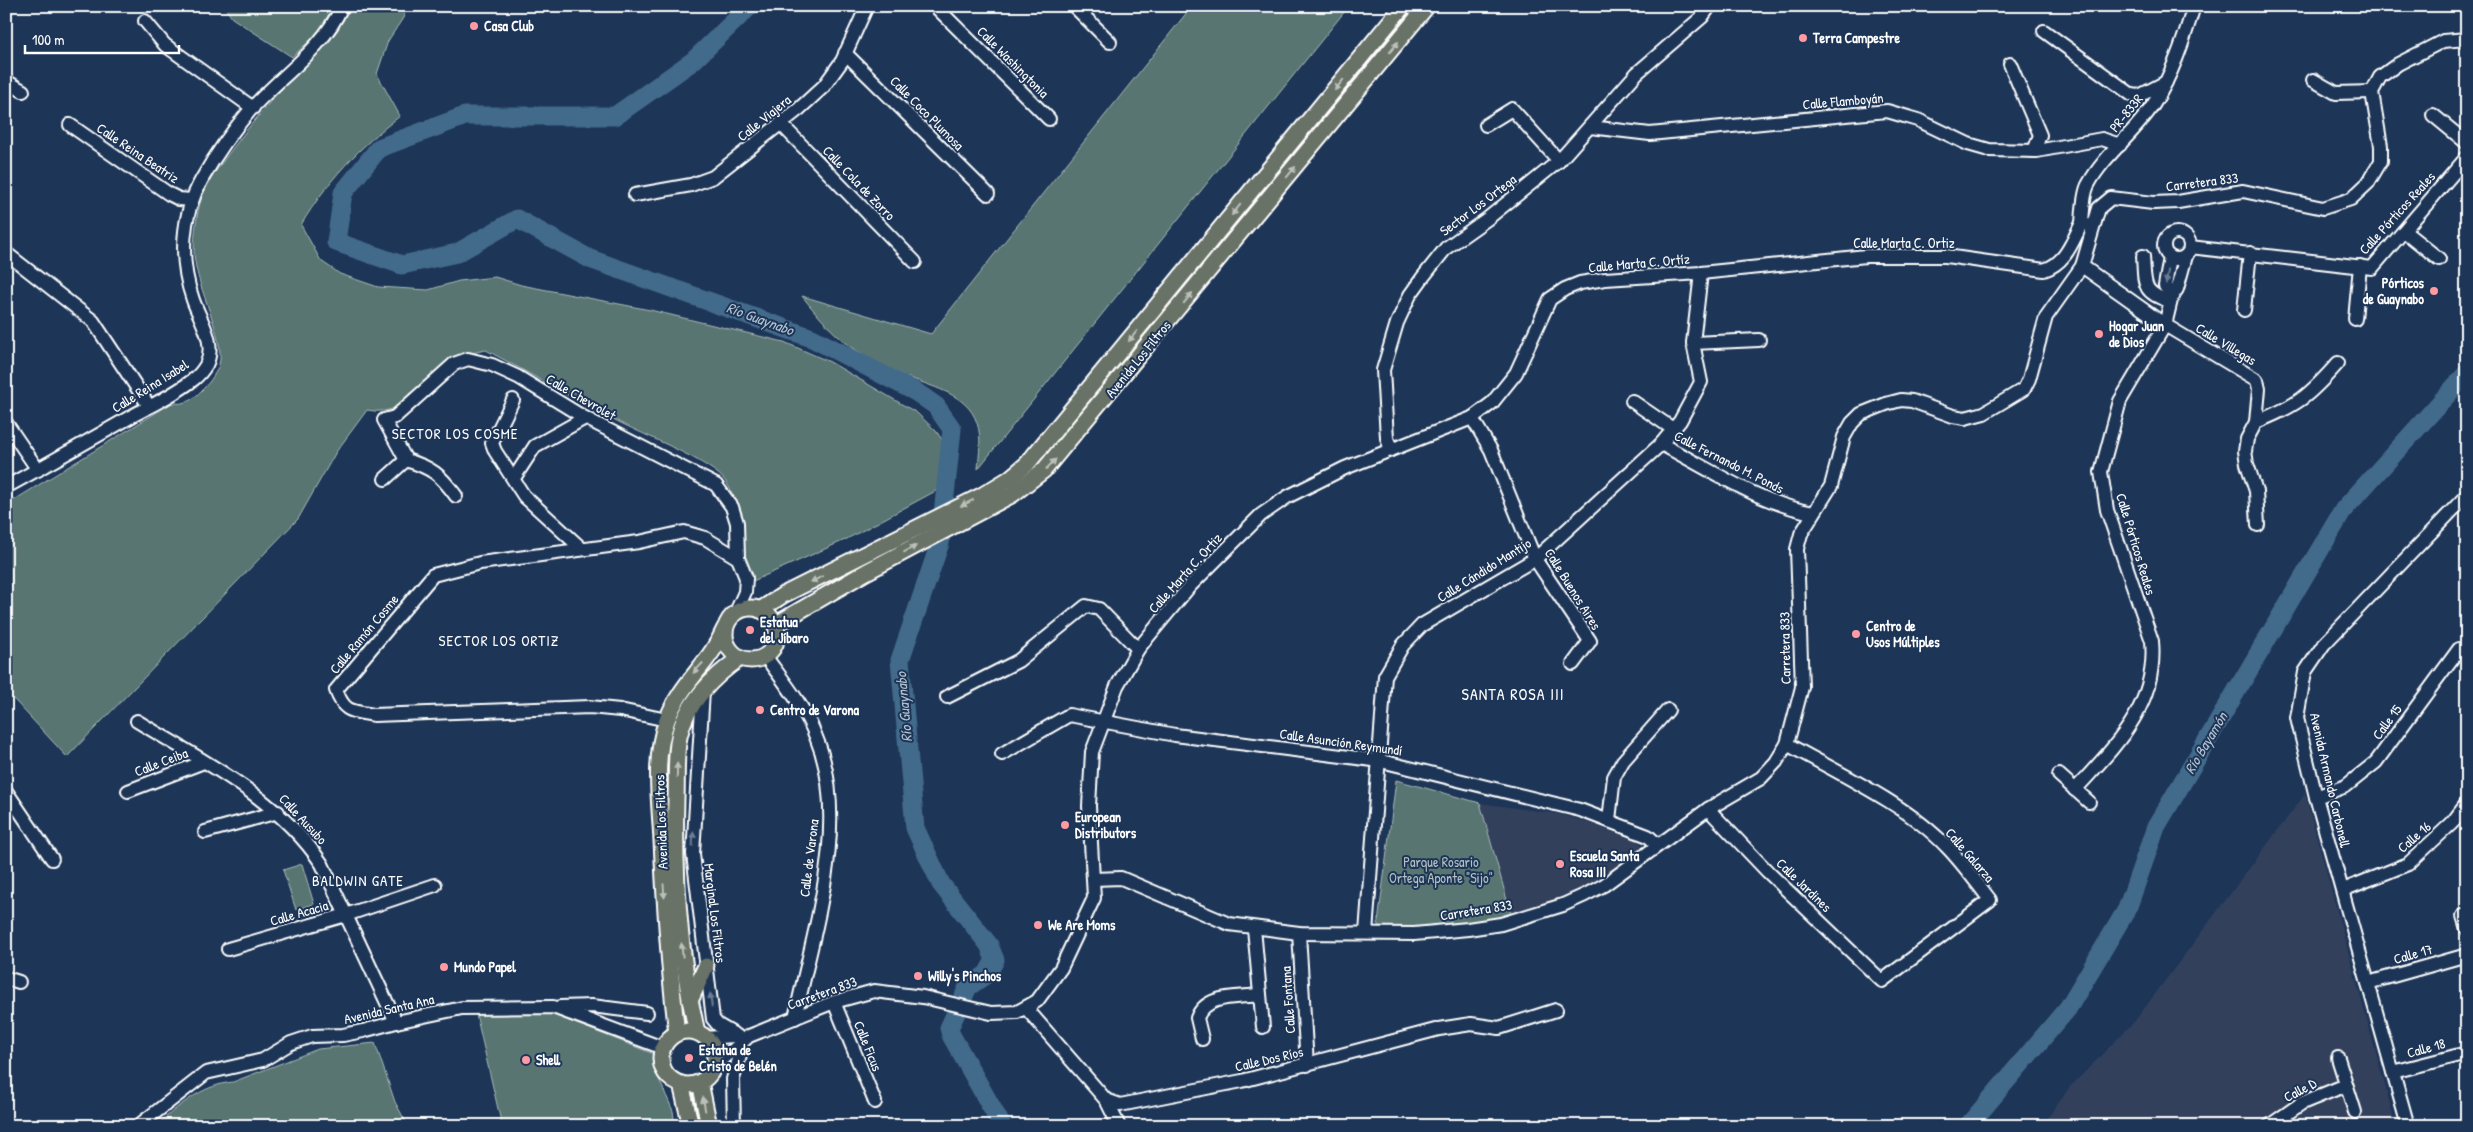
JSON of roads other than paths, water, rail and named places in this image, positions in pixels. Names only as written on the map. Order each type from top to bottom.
[{"type":"main road","name":"Avenida Los Filtros","points":[[760,610],[783,595],[981,496],[1010,479],[1048,439],[1403,6]]},
{"type":"main road","name":"Avenida Los Filtros","points":[[775,625],[866,572],[1013,494],[1032,481],[1057,457],[1427,6]]},
{"type":"main road","points":[[749,608],[760,610],[766,612],[775,625],[777,640],[773,649],[765,656],[756,660],[740,658],[729,648],[725,639],[725,628],[729,619],[736,612],[749,608]]},
{"type":"main road","name":"Avenida Los Filtros","points":[[677,1033],[667,932],[659,752],[667,720],[679,692],[708,658],[725,628]]},
{"type":"main road","name":"Avenida Los Filtros","points":[[702,1035],[690,1001],[683,966],[676,862],[677,755],[679,736],[694,703],[714,677],[740,658]]},
{"type":"main road","points":[[690,1001],[706,966]]},
{"type":"main road","points":[[687,1031],[702,1035],[713,1046],[715,1056],[714,1067],[708,1076],[700,1082],[682,1084],[670,1077],[664,1069],[661,1059],[663,1048],[668,1039],[677,1033],[687,1031]]},
{"type":"main road","points":[[700,1082],[709,1126]]},
{"type":"main road","points":[[682,1084],[691,1126]]},
{"type":"street","name":"Calle Reina Isabel","points":[[6,487],[194,380],[206,364],[210,350],[204,325],[193,299],[184,250],[191,200],[216,156],[253,108],[320,41],[334,23],[342,6]]},
{"type":"street","name":"Calle Viajera","points":[[635,195],[702,182],[735,160],[780,124],[824,86],[845,53],[868,6]]},
{"type":"street","name":"Calle Washingtonia","points":[[935,6],[1049,119]]},
{"type":"street","points":[[1074,6],[1110,42]]},
{"type":"street","name":"Sector Los Ortega","points":[[1391,450],[1387,438],[1382,370],[1397,323],[1410,295],[1446,248],[1487,219],[1559,161],[1637,73],[1702,17],[1710,6]]},
{"type":"street","name":"PR-833R","points":[[2087,225],[2087,187],[2120,145],[2139,125],[2166,82],[2194,6]]},
{"type":"street","points":[[144,21],[165,45],[253,108]]},
{"type":"street","points":[[2044,31],[2132,95],[2139,96],[2166,82]]},
{"type":"street","points":[[2313,80],[2336,93],[2372,92],[2380,77],[2398,64],[2443,41],[2467,39]]},
{"type":"street","name":"Calle Coco Plumosa","points":[[845,53],[988,194]]},
{"type":"street","points":[[2010,64],[2040,135],[2034,151]]},
{"type":"street","points":[[6,81],[23,91]]},
{"type":"street","name":"Carretera 833","points":[[702,1035],[743,1036],[834,1002],[874,991],[923,997],[990,1013],[1017,1012],[1037,1001],[1046,992],[1061,968],[1094,898],[1094,879],[1121,878],[1216,920],[1254,928],[1299,933],[1414,934],[1501,924],[1563,905],[1604,885],[1708,809],[1761,778],[1776,762],[1787,744],[1802,687],[1797,549],[1801,534],[1813,513],[1824,501],[1831,486],[1844,437],[1852,423],[1861,414],[1901,400],[1912,401],[1953,416],[1965,418],[1984,413],[2024,389],[2029,379],[2046,317],[2082,266],[2087,225],[2099,208],[2111,198],[2153,203],[2178,202],[2243,191],[2323,208],[2351,199],[2368,183],[2381,161],[2381,146],[2372,92]]},
{"type":"street","points":[[1486,126],[1512,109],[1559,161]]},
{"type":"street","name":"Calle Flamboyán","points":[[1590,127],[1650,134],[1887,111],[1918,120],[1968,144],[1989,150],[2034,151],[2102,139],[2120,145]]},
{"type":"street","points":[[2432,115],[2467,143]]},
{"type":"street","name":"Calle Cola de Zorro","points":[[780,124],[915,262]]},
{"type":"street","name":"Calle Reina Beatriz","points":[[70,125],[169,194],[179,199],[191,200]]},
{"type":"street","name":"Calle Pórticos Reales","points":[[2076,790],[2129,729],[2143,698],[2150,676],[2153,656],[2152,641],[2107,510],[2101,472],[2120,401],[2165,325],[2171,298],[2177,289],[2188,251],[2250,254],[2372,268],[2467,156]]},
{"type":"street","name":"Calle Marta C. Ortiz","points":[[1701,273],[1866,256],[1946,256],[2044,270],[2054,267],[2062,261],[2087,225]]},
{"type":"street","points":[[2404,230],[2439,259]]},
{"type":"street","points":[[2171,235],[2183,235],[2189,241],[2188,251],[2178,259],[2170,257],[2165,246],[2171,235]]},
{"type":"street","points":[[6,253],[93,320],[149,406]]},
{"type":"street","points":[[2244,310],[2250,254]]},
{"type":"street","points":[[2143,256],[2144,283],[2155,297],[2171,298]]},
{"type":"street","name":"Calle Pórticos Reales","points":[[2170,257],[2165,286],[2171,298]]},
{"type":"street","name":"Calle Villegas","points":[[2082,266],[2165,325],[2257,380],[2259,404],[2256,422],[2247,439],[2245,451],[2256,492],[2258,525]]},
{"type":"street","points":[[2355,319],[2360,266]]},
{"type":"street","name":"Calle Cándido Mantijo","points":[[1366,933],[1385,676],[1403,645],[1422,625],[1535,559],[1661,444],[1673,430],[1701,382],[1694,343],[1701,273]]},
{"type":"street","name":"Calle Marta C. Ortíz","points":[[1472,418],[1492,403],[1505,389],[1523,359],[1550,299],[1565,288],[1580,283],[1605,279],[1701,273]]},
{"type":"street","points":[[1694,343],[1760,340]]},
{"type":"street","name":"Calle Chevrolet","points":[[406,460],[384,420],[395,417],[454,364],[468,359],[492,365],[518,377],[585,418],[716,485],[732,507],[736,523],[738,558],[746,578],[745,592],[736,612]]},
{"type":"street","points":[[2256,422],[2296,405],[2338,363]]},
{"type":"street","points":[[513,400],[492,443],[494,451],[514,478],[524,496],[582,549]]},
{"type":"street","points":[[1632,401],[1673,430]]},
{"type":"street","points":[[514,478],[535,446],[585,418]]},
{"type":"street","name":"Calle Marta C. Ortiz","points":[[1094,879],[1089,806],[1092,752],[1118,686],[1138,650],[1176,602],[1261,515],[1309,484],[1472,418]]},
{"type":"street","name":"Calle Buenos Aires","points":[[1472,418],[1491,450],[1535,559],[1590,641],[1573,664]]},
{"type":"street","points":[[6,423],[38,470]]},
{"type":"street","name":"Calle Fernando M. Ponds","points":[[1661,444],[1764,498],[1787,508],[1813,513]]},
{"type":"street","points":[[385,478],[406,460],[431,468],[443,478],[456,496]]},
{"type":"street","name":"Avenida Armando Carbonell","points":[[2408,1126],[2316,797],[2297,718],[2305,672],[2324,644],[2463,510],[2467,495]]},
{"type":"street","name":"Calle Ramón Cosme","points":[[667,720],[620,710],[590,707],[374,715],[352,711],[340,701],[336,690],[433,575],[480,563],[639,542],[684,532],[705,538],[738,558]]},
{"type":"street","points":[[947,697],[1018,661],[1086,606],[1099,609],[1138,650]]},
{"type":"street","name":"Calle 15","points":[[2316,797],[2346,786],[2376,762],[2459,649],[2467,649]]},
{"type":"street","name":"Calle de Varona","points":[[765,656],[796,699],[816,736],[828,780],[830,824],[825,879],[795,1018]]},
{"type":"street","name":"Marginal Los Filtros","points":[[703,690],[693,854],[713,1019],[718,1025],[743,1036]]},
{"type":"street","points":[[1609,820],[1614,777],[1624,761],[1668,710]]},
{"type":"street","name":"Calle Asunción Reymundí","points":[[1002,754],[1069,715],[1175,735],[1380,761],[1580,810],[1648,836],[1658,845]]},
{"type":"street","name":"Calle Ausubo","points":[[137,721],[246,787],[278,812],[314,851],[346,914],[396,1022]]},
{"type":"street","name":"Calle Galarza","points":[[1787,744],[1881,797],[1919,823],[1945,845],[1990,900],[1882,981]]},
{"type":"street","name":"Calle Ceiba","points":[[128,791],[204,762]]},
{"type":"street","points":[[2059,775],[2089,802]]},
{"type":"street","points":[[6,791],[52,859]]},
{"type":"street","name":"Calle 16","points":[[2342,890],[2408,864],[2452,824],[2467,803]]},
{"type":"street","name":"Calle Jardines","points":[[1708,809],[1768,872],[1882,981]]},
{"type":"street","points":[[205,832],[278,812]]},
{"type":"street","name":"Calle Acacia","points":[[228,949],[435,885]]},
{"type":"street","points":[[2463,916],[2467,929]]},
{"type":"street","points":[[1254,928],[1263,1027]]},
{"type":"street","name":"Calle Fontana","points":[[1299,933],[1308,1066]]},
{"type":"street","name":"Calle 17","points":[[2368,982],[2467,955]]},
{"type":"street","points":[[1202,1040],[1197,1018],[1205,1005],[1215,1000],[1259,995]]},
{"type":"street","name":"Calle Ficus","points":[[834,1002],[874,1102]]},
{"type":"street","points":[[553,1007],[592,1006],[647,1013]]},
{"type":"street","name":"Avenida Santa Ana","points":[[138,1126],[206,1073],[263,1060],[291,1043],[312,1036],[343,1035],[462,1008],[553,1007],[663,1048]]},
{"type":"street","points":[[1026,1008],[1106,1100],[1118,1126]]},
{"type":"street","name":"Calle Dos Ríos","points":[[1106,1100],[1120,1105],[1242,1081],[1308,1066],[1439,1029],[1471,1024],[1499,1028],[1556,1010]]},
{"type":"street","name":"Carretera 833","points":[[714,1067],[743,1036]]},
{"type":"street","name":"Calle 18","points":[[2393,1072],[2467,1052]]},
{"type":"street","points":[[734,1126],[733,1080],[740,1056]]},
{"type":"street","points":[[2338,1058],[2355,1112]]},
{"type":"street","name":"Calle D","points":[[2270,1126],[2302,1103],[2346,1085]]},
{"type":"waterway","name":"Río Guaynabo","points":[[750,6],[693,61],[615,116],[465,116],[379,148],[343,193],[336,242],[402,265],[457,253],[517,219],[590,259],[812,338],[916,392],[936,406],[952,429],[940,543],[900,660],[915,828],[941,884],[989,945],[995,960],[987,974],[968,987],[949,1028],[951,1035],[1002,1126]]},
{"type":"waterway","name":"Río Bayamón","points":[[1968,1126],[2068,1008],[2127,909],[2156,827],[2344,509],[2467,373]]},
{"type":"place","name":"Casa Club","points":[[474,26]]},
{"type":"place","name":"Terra Campestre","points":[[1803,38]]},
{"type":"place","name":"Pórticos de Guaynabo","points":[[2434,291]]},
{"type":"place","name":"Hogar Juan de Dios","points":[[2099,334]]},
{"type":"place","name":"Estatua del Jíbaro","points":[[750,630]]},
{"type":"place","name":"Centro de Usos Múltiples","points":[[1856,634]]},
{"type":"place","name":"Centro de Varona","points":[[760,710]]},
{"type":"place","name":"European Distributors","points":[[1065,825]]},
{"type":"place","name":"Escuela Santa Rosa III","points":[[1560,864]]},
{"type":"place","name":"We Are Moms","points":[[1038,925]]},
{"type":"place","name":"Mundo Papel","points":[[444,967]]},
{"type":"place","name":"Willy's Pinchos","points":[[918,976]]},
{"type":"place","name":"Estatua de Cristo de Belén","points":[[689,1058]]},
{"type":"place","name":"Shell","points":[[526,1060]]},
{"type":"district","name":"SECTOR LOS COSME","points":[[455,434]]},
{"type":"district","name":"SECTOR LOS ORTIZ","points":[[499,641]]},
{"type":"district","name":"SANTA ROSA III","points":[[1513,694]]},
{"type":"district","name":"BALDWIN GATE","points":[[358,881]]},
{"type":"park label","name":"Parque Rosario Ortega Aponte \"Sijo\"","points":[[1441,870]]}]
